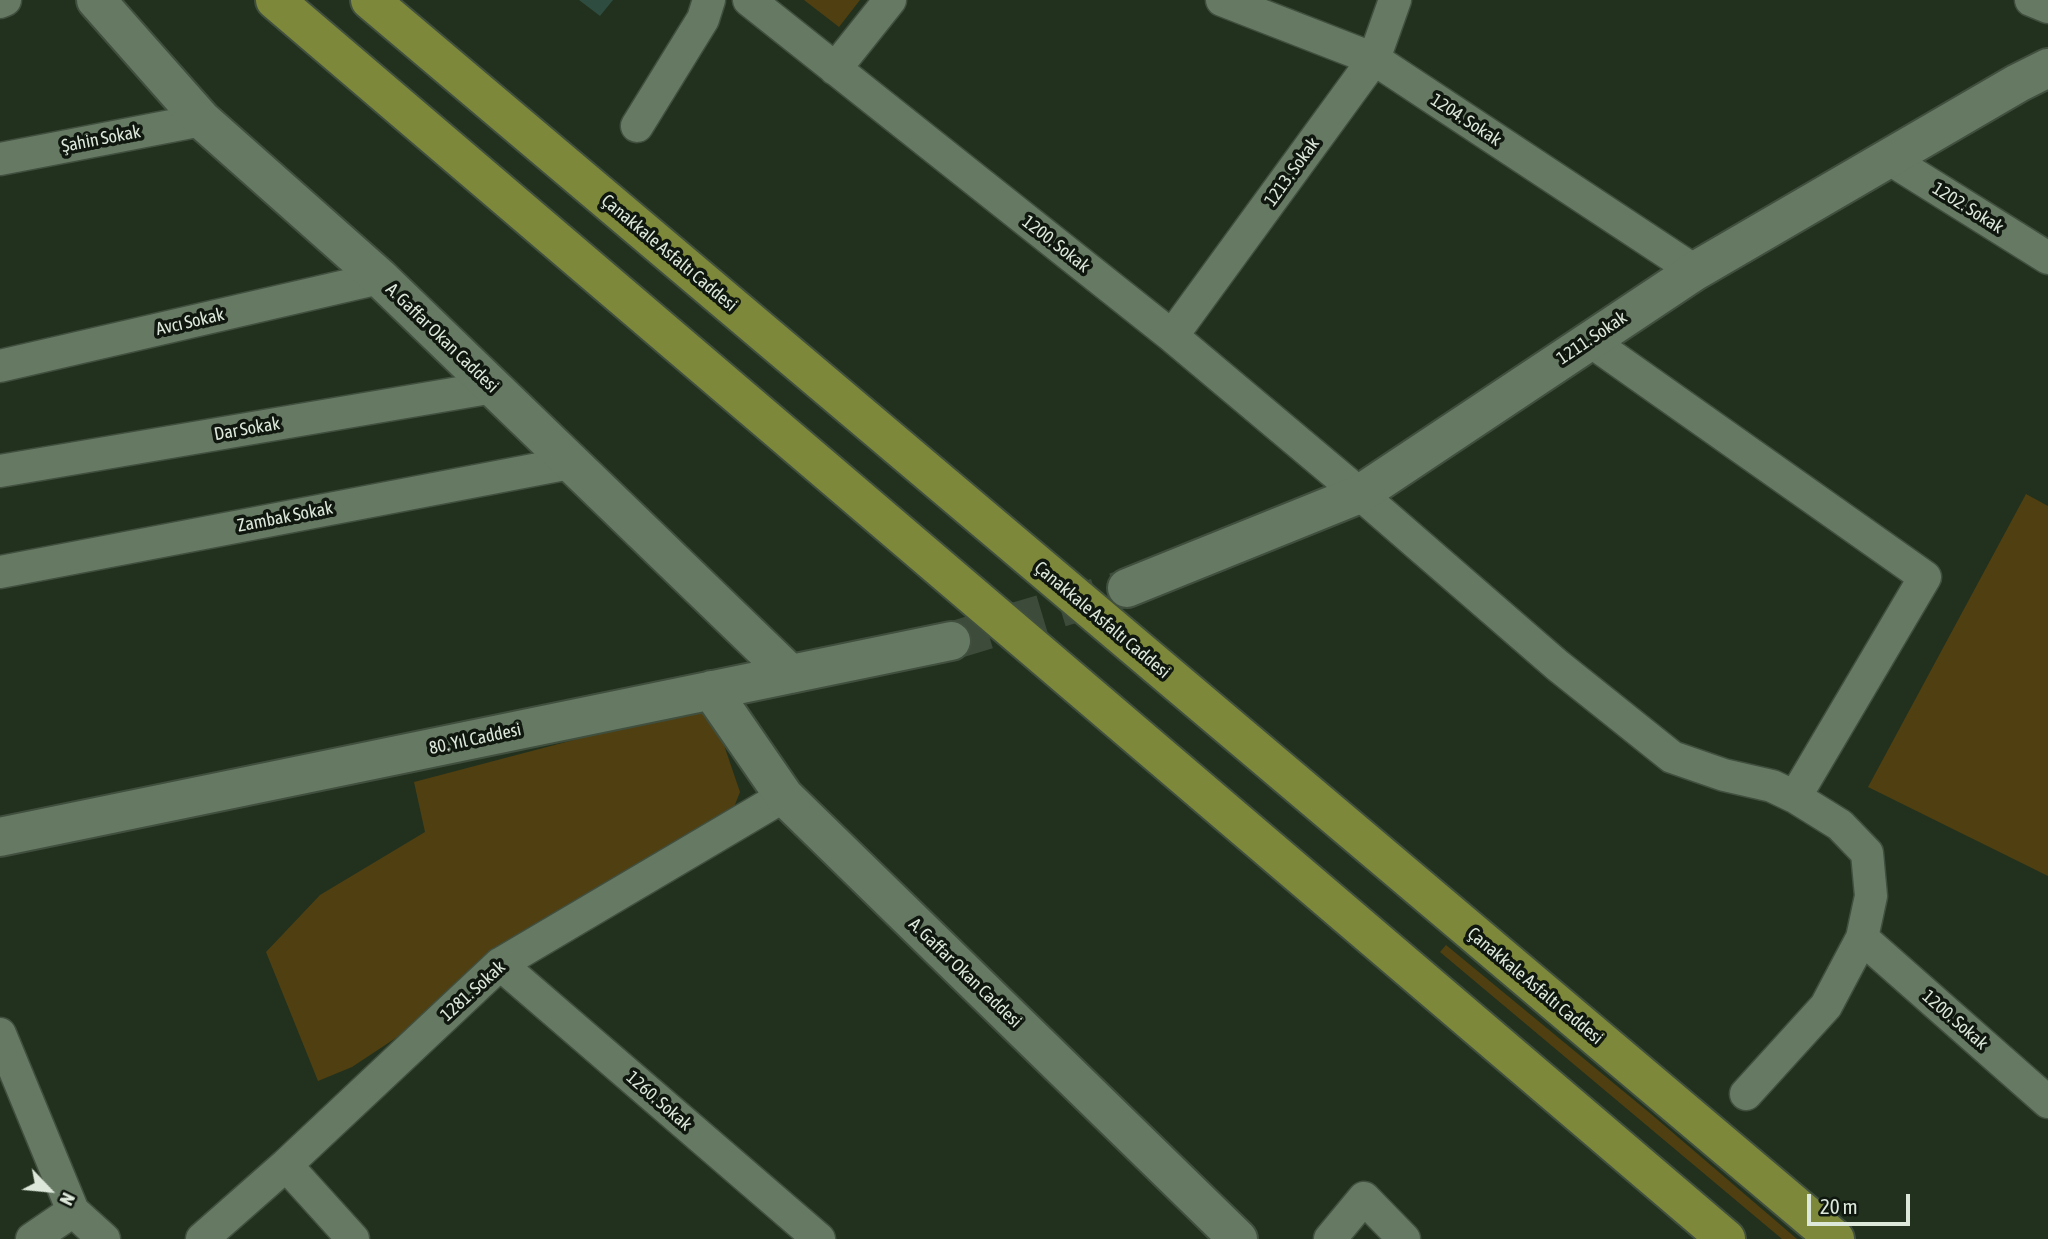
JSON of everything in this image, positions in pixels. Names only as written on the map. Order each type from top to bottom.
[{"type":"highway","points":[[275,0],[1726,1239]]},
{"type":"highway","name":"Çanakkale Asfaltı Caddesi","points":[[370,0],[1835,1239]]},
{"type":"street","name":"A. Gaffar Okan Caddesi","points":[[96,0],[202,120],[380,278],[790,674]]},
{"type":"street","points":[[637,126],[703,19],[709,0]]},
{"type":"street","name":"1200. Sokak","points":[[749,0],[1172,336],[1557,665],[1672,757],[1724,775],[1772,786],[1840,825],[1867,853],[1871,897],[1862,938],[1826,1006],[1746,1094]]},
{"type":"street","points":[[835,69],[890,0]]},
{"type":"street","name":"1204. Sokak","points":[[1222,0],[1374,59],[1695,271]]},
{"type":"street","name":"1213. Sokak","points":[[1172,336],[1374,59],[1395,0]]},
{"type":"street","points":[[2031,0],[2048,7]]},
{"type":"street","name":"1211. Sokak","points":[[1127,588],[1360,494],[1695,271],[2048,68]]},
{"type":"street","name":"Şahin Sokak","points":[[0,159],[202,120]]},
{"type":"street","name":"1202. Sokak","points":[[1888,158],[2048,257]]},
{"type":"street","name":"Avcı Sokak","points":[[0,366],[380,278]]},
{"type":"street","points":[[1588,340],[1925,577],[1794,797]]},
{"type":"street","name":"Dar Sokak","points":[[0,471],[494,387]]},
{"type":"street","name":"Zambak Sokak","points":[[0,572],[570,463]]},
{"type":"street","name":"80. Yıl Caddesi","points":[[0,837],[951,641]]},
{"type":"street","name":"A. Gaffar Okan Caddesi","points":[[711,690],[783,796],[1238,1239]]},
{"type":"street","name":"1281. Sokak","points":[[202,1239],[286,1165],[500,964],[783,796]]},
{"type":"street","name":"1200. Sokak","points":[[1862,938],[2048,1102]]},
{"type":"street","name":"1260. Sokak","points":[[500,964],[819,1239]]},
{"type":"street","points":[[0,1034],[73,1212],[104,1239]]},
{"type":"street","points":[[286,1165],[353,1239]]},
{"type":"street","points":[[1331,1239],[1364,1198],[1404,1239]]},
{"type":"street","points":[[32,1239],[73,1212]]},
{"type":"shaded area","points":[[804,0],[860,0],[839,27]]},
{"type":"shaded area","points":[[2026,494],[2048,506],[2048,876],[1868,787]]},
{"type":"shaded area","points":[[710,704],[740,792],[730,817],[352,1067],[318,1081],[266,952],[320,895],[425,832],[414,782]]},
{"type":"shaded area","points":[[1446,945],[1797,1239],[1782,1239],[1440,952]]},
{"type":"building","points":[[579,0],[613,0],[600,16]]},
{"type":"tunnel","points":[[951,641],[1127,588]]}]
